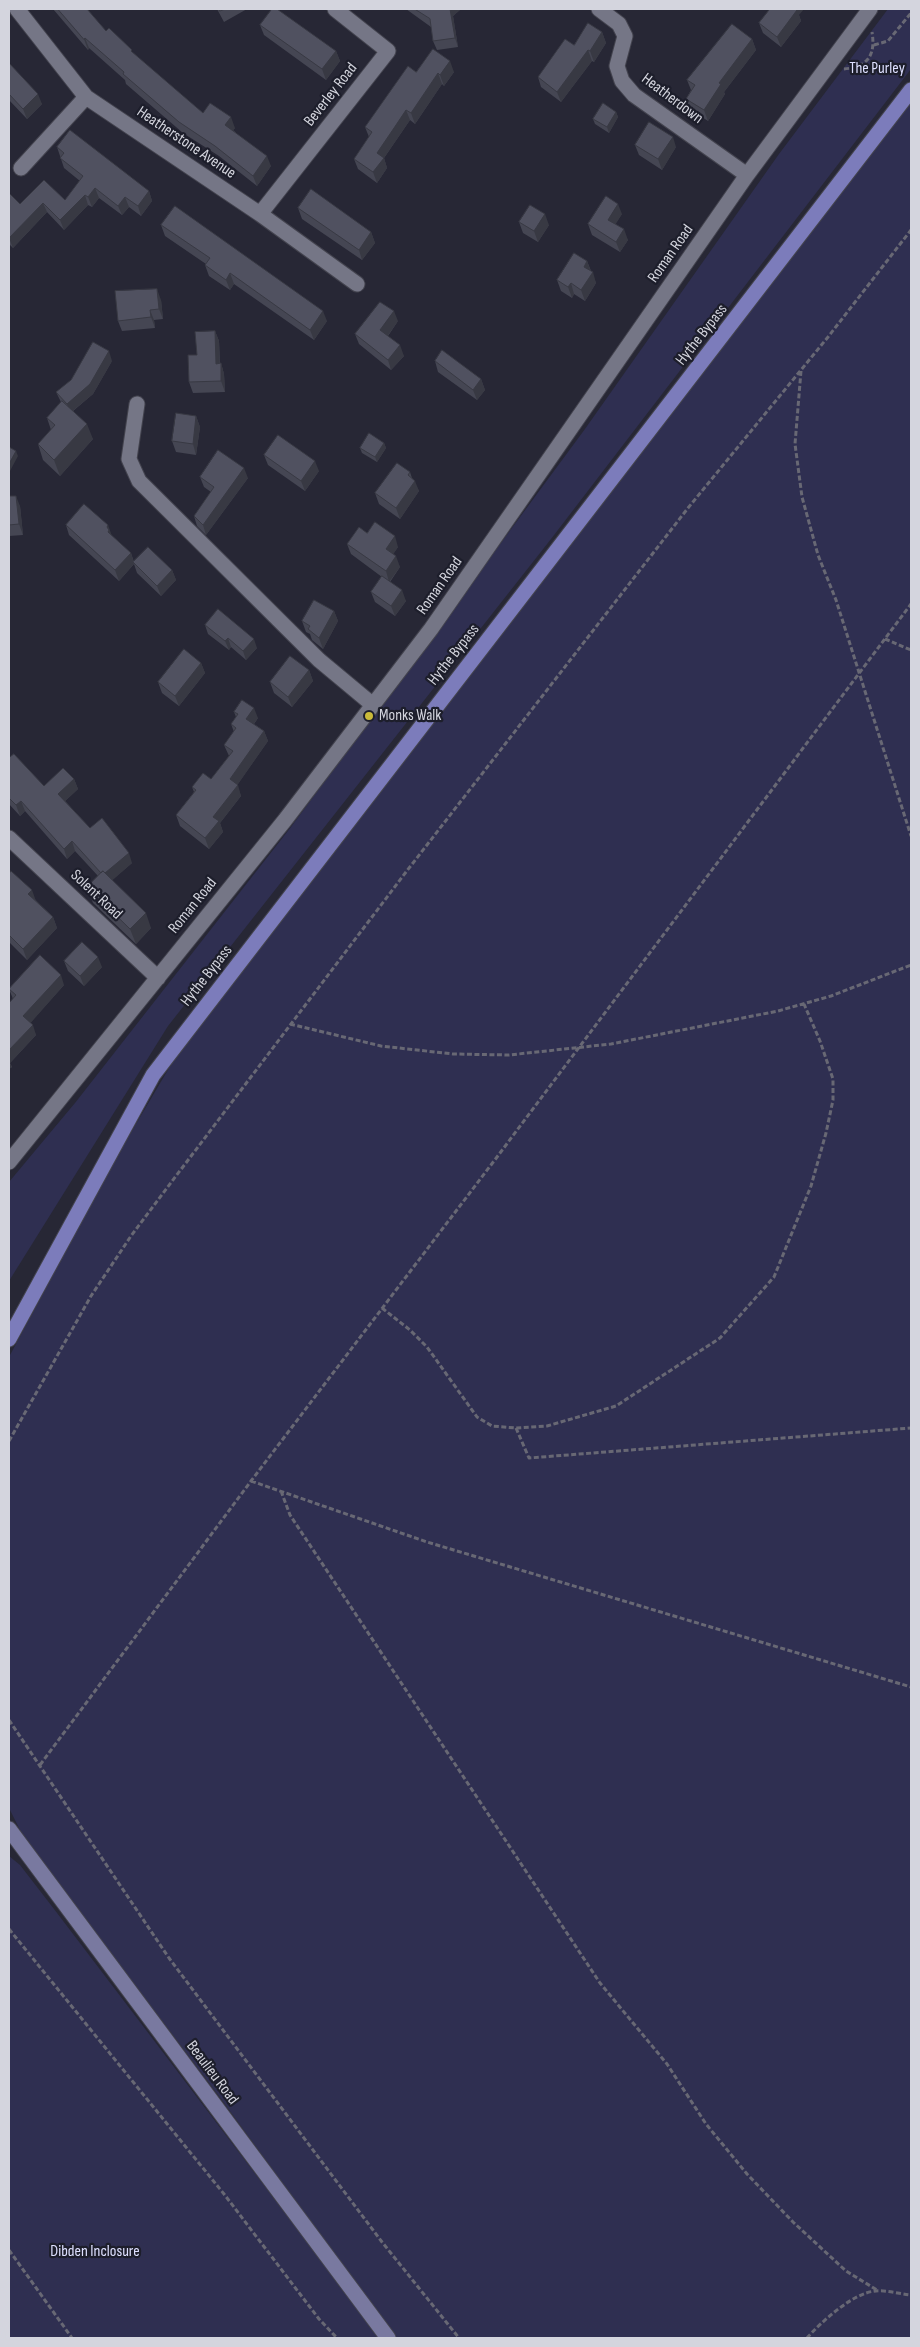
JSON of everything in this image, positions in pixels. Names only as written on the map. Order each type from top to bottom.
[{"type":"main road","name":"Hythe Bypass","points":[[9,1339],[153,1075],[911,90]]},
{"type":"main road","name":"Beaulieu Road","points":[[9,1829],[388,2338]]},
{"type":"street","name":"Heatherstone Avenue","points":[[18,9],[86,97],[260,214],[357,284]]},
{"type":"street","name":"Beverley Road","points":[[260,214],[388,51],[334,9]]},
{"type":"street","name":"Heatherdown","points":[[599,9],[619,24],[625,36],[617,66],[622,81],[634,95],[747,175]]},
{"type":"street","name":"Roman Road","points":[[9,1162],[158,978],[431,629],[747,175],[870,9]]},
{"type":"street","points":[[21,168],[86,97]]},
{"type":"street","points":[[138,404],[129,460],[139,481],[319,660],[373,705]]},
{"type":"street","name":"Solent Road","points":[[9,838],[158,978]]},
{"type":"path","points":[[874,45],[888,41],[911,13]]},
{"type":"path","points":[[9,1441],[64,1340],[131,1236],[290,1024],[688,508],[801,370],[911,230]]},
{"type":"path","points":[[801,370],[795,444],[802,496],[818,555],[836,600],[911,836]]},
{"type":"path","points":[[40,1765],[250,1481],[579,1048],[911,604]]},
{"type":"path","points":[[884,639],[911,650]]},
{"type":"path","points":[[290,1024],[381,1046],[453,1054],[509,1055],[579,1048],[702,1028],[804,1004],[911,965]]},
{"type":"path","points":[[382,1308],[410,1330],[427,1347],[477,1417],[492,1426],[516,1428],[547,1426],[616,1406],[720,1338],[774,1277],[811,1186],[826,1133],[833,1100],[833,1079],[820,1041],[804,1004]]},
{"type":"path","points":[[516,1428],[529,1458],[911,1428]]},
{"type":"path","points":[[250,1481],[427,1542],[911,1687]]},
{"type":"path","points":[[281,1491],[290,1515],[600,1983],[667,2064],[706,2124],[746,2174],[793,2222],[846,2271],[877,2290]]},
{"type":"path","points":[[9,1720],[169,1958],[382,2242],[460,2338]]},
{"type":"path","points":[[9,1929],[200,2164],[320,2319],[337,2338]]},
{"type":"path","points":[[9,2250],[72,2338]]},
{"type":"path","points":[[807,2338],[861,2294],[877,2290],[911,2295]]},
{"type":"green space","name":"The Purley","points":[[888,9],[911,9],[911,69],[551,539],[168,1026],[9,1281],[9,1182],[75,1103],[291,827],[585,429],[779,154]]},
{"type":"green space","points":[[911,102],[911,2338],[396,2338],[221,2099],[42,1862],[21,1832],[9,1808],[9,1357],[114,1161],[175,1058]]},
{"type":"green space","name":"Dibden Inclosure","points":[[9,1856],[20,1865],[54,1909],[380,2338],[9,2338]]},
{"type":"building","points":[[58,9],[87,9],[106,31],[109,28],[131,51],[203,113],[210,103],[231,117],[225,125],[267,156],[253,176],[215,146],[179,122],[84,39]]},
{"type":"building","points":[[272,9],[277,9],[336,51],[322,69],[260,25]]},
{"type":"building","points":[[415,9],[450,9],[455,38],[433,41],[430,19]]},
{"type":"building","points":[[770,9],[797,10],[777,37],[759,23]]},
{"type":"building","points":[[588,23],[602,32],[590,51],[588,50],[557,92],[538,77],[565,39],[574,45]]},
{"type":"building","points":[[732,24],[752,39],[719,83],[721,84],[704,110],[686,99],[695,85],[687,80]]},
{"type":"building","points":[[433,49],[450,61],[440,75],[438,73],[411,113],[406,110],[377,153],[384,158],[373,172],[354,159],[372,132],[365,127],[408,66],[416,72]]},
{"type":"building","points":[[9,63],[38,94],[23,109],[9,94]]},
{"type":"building","points":[[603,103],[616,112],[607,127],[593,119]]},
{"type":"building","points":[[649,122],[673,137],[658,159],[635,145]]},
{"type":"building","points":[[70,130],[149,191],[138,206],[125,197],[118,206],[95,188],[88,197],[85,195],[60,220],[43,203],[9,238],[9,193],[20,204],[44,180],[65,200],[83,176],[60,158],[64,153],[57,147]]},
{"type":"building","points":[[311,189],[371,232],[359,250],[298,208]]},
{"type":"building","points":[[606,196],[618,204],[608,220],[624,229],[616,242],[588,224]]},
{"type":"building","points":[[530,205],[545,214],[534,231],[519,222]]},
{"type":"building","points":[[175,206],[323,311],[310,330],[230,273],[226,280],[205,265],[210,258],[161,225]]},
{"type":"building","points":[[574,253],[587,261],[584,267],[593,272],[581,290],[571,283],[568,287],[557,280]]},
{"type":"building","points":[[157,289],[159,309],[150,310],[151,317],[118,321],[115,291]]},
{"type":"building","points":[[380,302],[394,311],[380,330],[400,345],[388,360],[355,334]]},
{"type":"building","points":[[215,331],[216,364],[221,363],[221,381],[189,382],[188,355],[197,355],[195,332]]},
{"type":"building","points":[[93,342],[109,351],[90,384],[67,404],[56,392],[71,380]]},
{"type":"building","points":[[442,350],[481,379],[473,390],[435,361]]},
{"type":"building","points":[[62,401],[87,424],[54,460],[38,444],[55,425],[47,418]]},
{"type":"building","points":[[176,413],[196,416],[193,444],[172,441]]},
{"type":"building","points":[[369,433],[384,443],[375,457],[360,448]]},
{"type":"building","points":[[278,435],[315,461],[301,481],[264,455]]},
{"type":"building","points":[[9,447],[16,451],[9,464]]},
{"type":"building","points":[[218,450],[244,468],[203,525],[194,516],[214,487],[200,477]]},
{"type":"building","points":[[397,463],[410,472],[408,475],[415,481],[396,508],[375,493]]},
{"type":"building","points":[[9,496],[16,496],[19,524],[9,525]]},
{"type":"building","points":[[84,504],[108,525],[108,532],[131,553],[115,570],[66,525]]},
{"type":"building","points":[[375,522],[395,536],[386,549],[396,556],[386,571],[347,544],[359,527],[367,533]]},
{"type":"building","points":[[148,547],[172,570],[157,586],[133,562]]},
{"type":"building","points":[[382,576],[402,590],[391,606],[371,592]]},
{"type":"building","points":[[314,600],[334,611],[319,638],[308,629],[310,626],[302,621]]},
{"type":"building","points":[[218,609],[254,639],[243,651],[228,638],[225,641],[205,625]]},
{"type":"building","points":[[184,649],[201,663],[175,696],[158,682]]},
{"type":"building","points":[[290,656],[309,670],[288,697],[270,682]]},
{"type":"building","points":[[242,700],[254,708],[246,719],[264,731],[230,779],[238,785],[213,817],[219,821],[205,838],[176,815],[196,790],[192,787],[203,773],[211,779],[233,751],[224,745],[236,728],[231,724],[238,714],[234,712]]},
{"type":"building","points":[[14,754],[44,786],[63,768],[74,779],[58,794],[90,828],[102,818],[129,853],[105,873],[103,871],[101,873],[72,841],[64,849],[21,801],[16,805],[9,798],[9,758]]},
{"type":"building","points":[[11,871],[32,890],[28,894],[53,917],[23,949],[9,935],[9,874]]},
{"type":"building","points":[[103,871],[146,913],[130,929],[87,887]]},
{"type":"building","points":[[82,942],[98,957],[80,976],[64,961]]},
{"type":"building","points":[[40,955],[61,975],[23,1016],[33,1025],[9,1050],[9,1003],[16,995],[9,989]]},
{"type":"place","name":"Monks Walk","points":[[369,716]]}]
